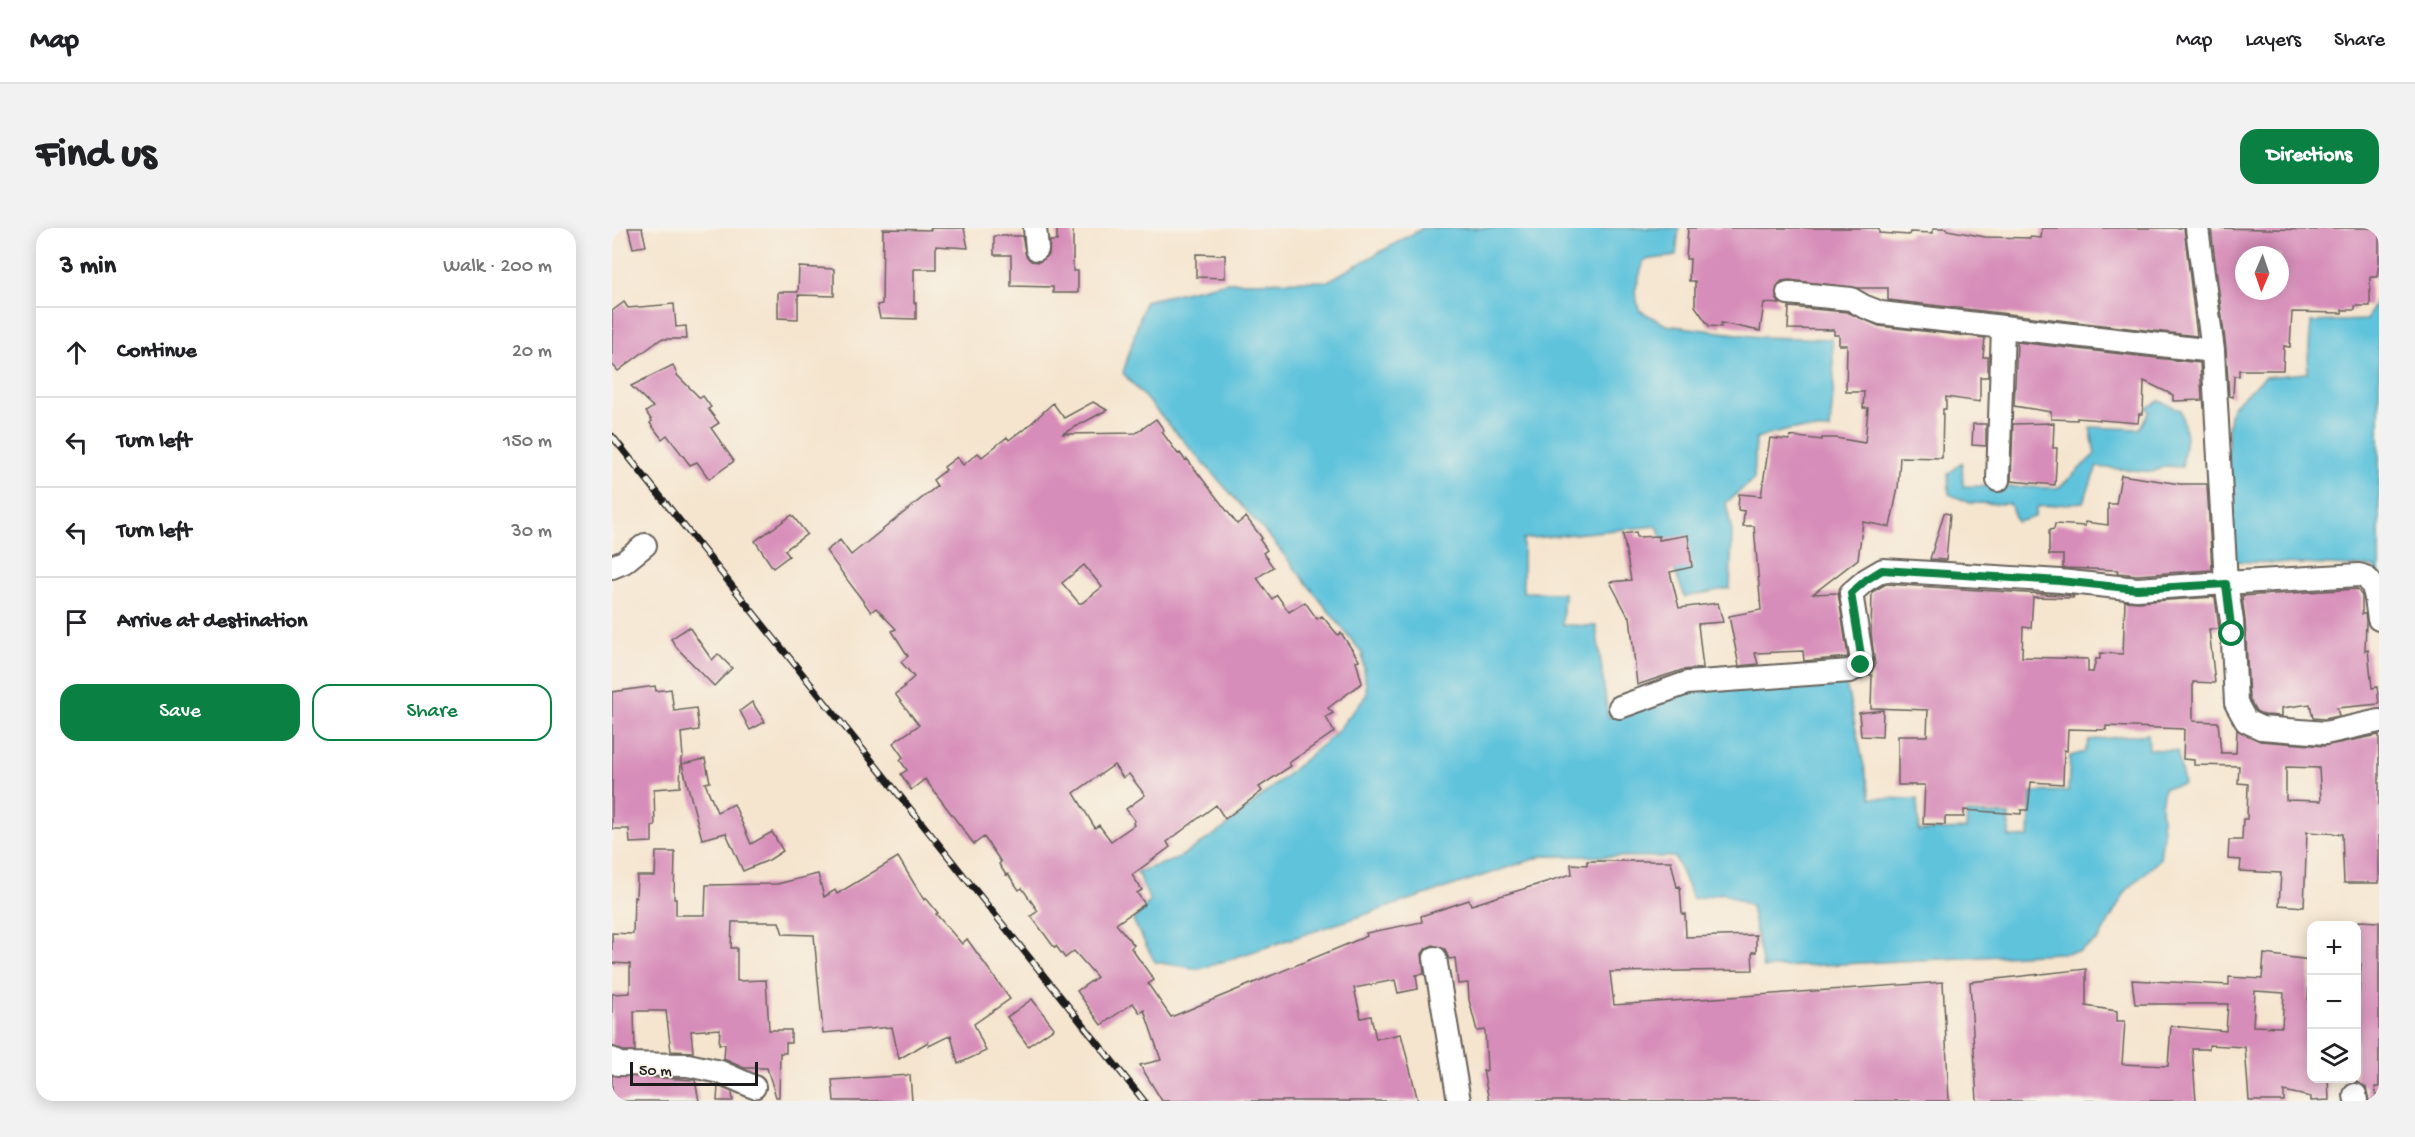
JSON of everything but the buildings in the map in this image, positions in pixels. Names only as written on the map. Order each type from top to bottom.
[{"type":"street","points":[[2197,228],[2213,351],[2226,584],[2232,621],[2236,703],[2246,721],[2261,728],[2325,733],[2379,721]]},
{"type":"street","points":[[1788,293],[1851,299],[1881,313],[2213,351]]},
{"type":"street","points":[[1998,480],[2002,327]]},
{"type":"street","points":[[612,567],[624,562],[645,545]]},
{"type":"street","points":[[1620,707],[1687,683],[1850,671],[1861,665],[1851,593],[1882,570],[2060,581],[2137,589],[2359,575],[2366,576],[2372,584],[2379,618]]},
{"type":"street","points":[[1435,958],[1459,1101]]},
{"type":"street","points":[[612,1059],[618,1064],[688,1065],[720,1072],[754,1087]]},
{"type":"water","points":[[1423,228],[1679,228],[1676,256],[1644,260],[1635,291],[1639,310],[1666,325],[1760,337],[1832,339],[1834,382],[1830,430],[1793,429],[1756,438],[1754,479],[1726,503],[1732,532],[1730,588],[1685,597],[1657,526],[1523,539],[1523,592],[1564,593],[1562,625],[1596,626],[1608,717],[1709,686],[1795,680],[1846,684],[1871,798],[1917,799],[1919,831],[1966,829],[1967,813],[2009,815],[2009,837],[2029,837],[2031,792],[2068,791],[2070,756],[2085,752],[2089,740],[2148,734],[2149,749],[2177,751],[2184,784],[2164,788],[2161,805],[2163,834],[2160,859],[2126,891],[2099,939],[2079,952],[1763,968],[1751,906],[1724,893],[1693,899],[1675,857],[1543,856],[1200,969],[1155,962],[1133,920],[1150,901],[1137,872],[1177,859],[1223,829],[1335,734],[1367,694],[1362,653],[1273,541],[1123,373],[1145,301],[1227,282],[1328,281]]},
{"type":"water","points":[[2379,281],[2379,603],[2375,567],[2228,561],[2228,426],[2232,407],[2265,377],[2307,373],[2311,322],[2367,320],[2376,298]]},
{"type":"water","points":[[2159,401],[2181,410],[2186,436],[2182,467],[2165,466],[2153,472],[2097,467],[2083,502],[2037,507],[2035,517],[2017,522],[2010,504],[1970,503],[1949,494],[1948,474],[1962,462],[1963,486],[2059,488],[2095,454],[2090,427],[2139,429],[2150,411],[2146,408]]},
{"type":"railway","points":[[612,436],[1144,1101]]},
{"type":"route","points":[[1861,665],[1851,593],[1882,570],[2060,581],[2137,589],[2226,584],[2232,634]]}]
